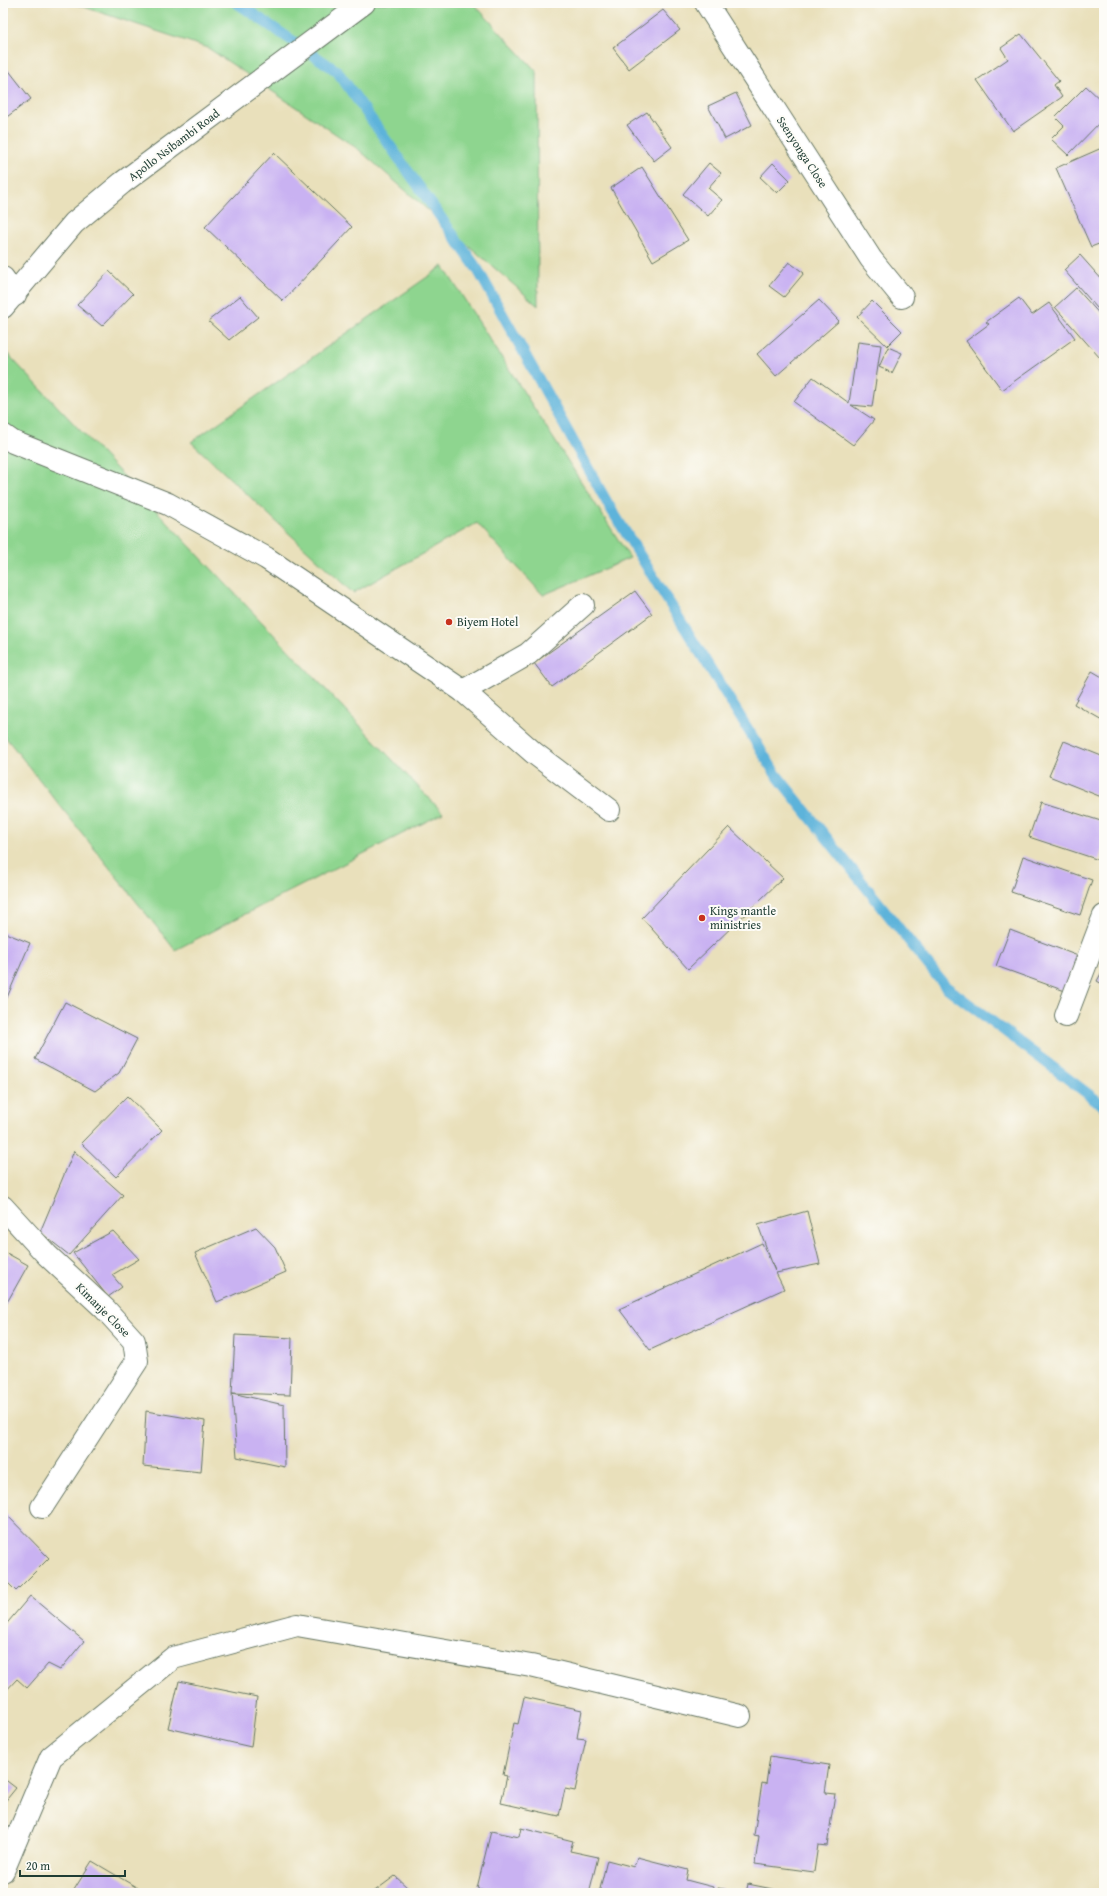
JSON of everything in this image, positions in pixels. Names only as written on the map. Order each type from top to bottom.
[{"type":"street","name":"Apollo Nsibambi Road","points":[[7,294],[74,223],[122,183],[364,3]]},
{"type":"street","name":"Ssenyonga Close","points":[[706,3],[871,259],[902,297]]},
{"type":"street","points":[[3,435],[13,442],[168,504],[266,558],[463,691],[534,753],[609,810]]},
{"type":"street","points":[[463,691],[528,654],[583,605]]},
{"type":"street","points":[[1066,1016],[1104,916]]},
{"type":"street","name":"Kimanje Close","points":[[3,1207],[47,1255],[105,1309],[134,1341],[137,1361],[42,1507]]},
{"type":"street","points":[[3,1871],[51,1757],[174,1658],[297,1625],[531,1666],[740,1716]]},
{"type":"green space","points":[[72,3],[473,3],[537,72],[538,306],[358,149],[208,48]]},
{"type":"green space","points":[[443,266],[630,558],[543,595],[477,523],[353,593],[191,442]]},
{"type":"green space","points":[[3,349],[443,813],[175,950],[3,734]]},
{"type":"building","points":[[663,10],[680,30],[629,69],[613,48]]},
{"type":"building","points":[[1021,34],[1059,81],[1054,85],[1062,97],[1013,131],[977,80],[1008,59],[1001,48]]},
{"type":"building","points":[[3,63],[31,99],[4,119],[3,118]]},
{"type":"building","points":[[1086,86],[1104,103],[1104,118],[1068,155],[1051,139],[1064,126],[1055,117]]},
{"type":"building","points":[[736,93],[752,125],[725,139],[708,106]]},
{"type":"building","points":[[647,112],[672,147],[654,161],[627,125]]},
{"type":"building","points":[[1104,147],[1104,242],[1091,247],[1056,168]]},
{"type":"building","points":[[274,153],[352,227],[283,301],[205,227]]},
{"type":"building","points":[[709,163],[721,173],[708,188],[722,200],[708,216],[683,194]]},
{"type":"building","points":[[773,163],[790,180],[777,193],[760,177]]},
{"type":"building","points":[[642,167],[688,240],[653,261],[611,188]]},
{"type":"building","points":[[1080,255],[1104,282],[1104,316],[1064,270]]},
{"type":"building","points":[[789,262],[804,273],[784,297],[769,286]]},
{"type":"building","points":[[109,271],[133,294],[102,326],[77,305]]},
{"type":"building","points":[[1076,288],[1104,319],[1104,354],[1100,358],[1055,307]]},
{"type":"building","points":[[240,296],[258,317],[229,340],[208,321]]},
{"type":"building","points":[[1019,298],[1032,315],[1049,303],[1075,338],[1002,390],[966,341],[989,324],[986,322]]},
{"type":"building","points":[[819,300],[839,321],[776,376],[757,354]]},
{"type":"building","points":[[872,301],[902,331],[887,346],[857,317]]},
{"type":"building","points":[[858,342],[881,345],[872,407],[851,405],[874,420],[853,445],[794,402],[813,377],[849,403]]},
{"type":"building","points":[[888,347],[902,353],[892,373],[879,367]]},
{"type":"building","points":[[635,591],[652,614],[552,687],[534,663]]},
{"type":"building","points":[[1092,671],[1104,678],[1104,721],[1074,704]]},
{"type":"building","points":[[1064,741],[1104,757],[1104,798],[1049,776]]},
{"type":"building","points":[[1041,802],[1104,822],[1104,843],[1099,860],[1029,837]]},
{"type":"building","points":[[729,827],[783,878],[688,969],[642,918]]},
{"type":"building","points":[[1023,856],[1092,880],[1080,915],[1011,892]]},
{"type":"building","points":[[1010,930],[1078,956],[1065,991],[996,966]]},
{"type":"building","points":[[3,932],[30,943],[3,1007]]},
{"type":"building","points":[[1104,968],[1104,985],[1097,981]]},
{"type":"building","points":[[65,1002],[137,1039],[119,1073],[95,1091],[35,1059]]},
{"type":"building","points":[[127,1096],[162,1130],[116,1177],[81,1143]]},
{"type":"building","points":[[74,1151],[123,1195],[69,1255],[40,1232]]},
{"type":"building","points":[[807,1211],[820,1264],[776,1273],[784,1289],[650,1350],[619,1309],[762,1243],[775,1271],[758,1225]]},
{"type":"building","points":[[256,1227],[275,1247],[286,1272],[217,1302],[195,1253]]},
{"type":"building","points":[[113,1231],[139,1259],[112,1275],[122,1287],[108,1297],[73,1253]]},
{"type":"building","points":[[3,1251],[28,1265],[5,1306],[3,1305]]},
{"type":"building","points":[[235,1335],[292,1338],[290,1395],[232,1393]]},
{"type":"building","points":[[232,1393],[284,1405],[285,1467],[237,1457]]},
{"type":"building","points":[[146,1411],[205,1421],[201,1472],[143,1466]]},
{"type":"building","points":[[4,1512],[49,1558],[16,1591],[3,1578]]},
{"type":"building","points":[[30,1596],[84,1641],[60,1670],[48,1664],[27,1688],[17,1679],[3,1694],[3,1628]]},
{"type":"building","points":[[179,1681],[257,1697],[251,1747],[168,1728]]},
{"type":"building","points":[[524,1697],[582,1710],[577,1738],[586,1739],[575,1791],[565,1789],[559,1816],[501,1803],[507,1776],[503,1775],[514,1723],[518,1724]]},
{"type":"building","points":[[770,1756],[829,1765],[825,1793],[835,1794],[827,1846],[818,1845],[814,1872],[755,1864],[759,1836],[754,1835],[762,1783],[766,1784]]},
{"type":"building","points":[[3,1778],[16,1788],[3,1804]]},
{"type":"building","points":[[521,1828],[573,1841],[570,1851],[598,1857],[589,1893],[496,1893],[477,1888],[491,1831],[519,1837]]},
{"type":"building","points":[[637,1857],[688,1870],[686,1880],[713,1887],[712,1893],[599,1893],[607,1860],[634,1867]]},
{"type":"building","points":[[92,1861],[146,1893],[72,1893]]},
{"type":"building","points":[[395,1876],[408,1888],[403,1893],[372,1893]]},
{"type":"building","points":[[748,1884],[787,1892],[787,1893],[746,1893]]},
{"type":"building","points":[[718,1888],[740,1892],[740,1893],[717,1893]]},
{"type":"waterway","points":[[237,3],[337,71],[478,270],[608,504],[775,773],[945,986],[1104,1106]]},
{"type":"place","name":"Biyem Hotel","points":[[449,622]]},
{"type":"place","name":"Kings mantle ministries","points":[[702,918]]}]
